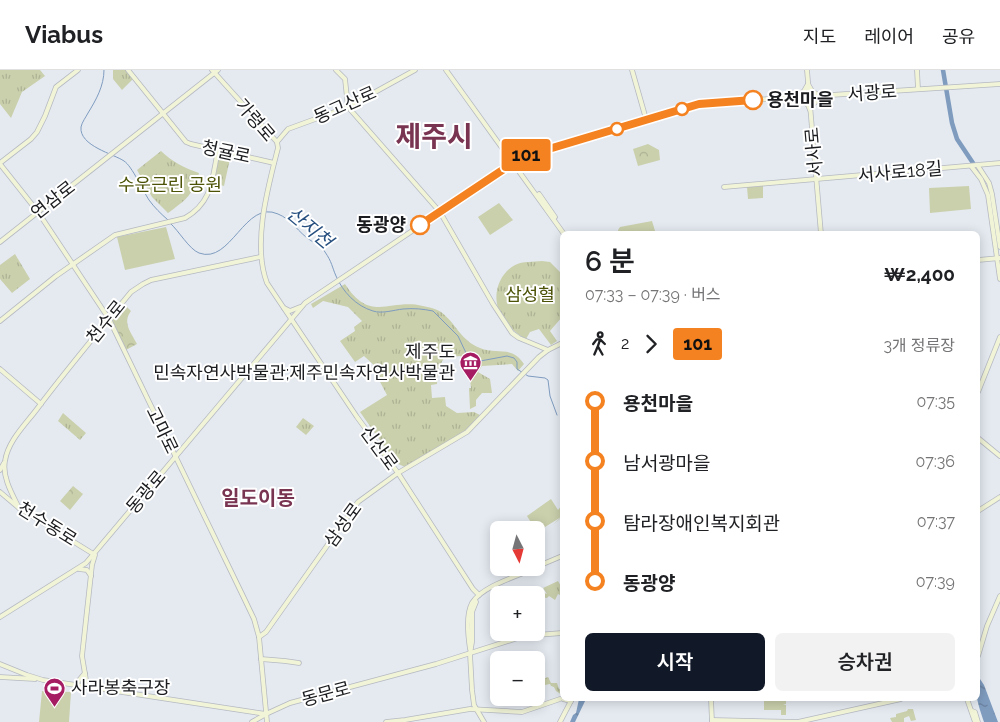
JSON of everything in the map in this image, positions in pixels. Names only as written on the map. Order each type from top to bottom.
[{"type":"main road","points":[[0,163],[32,139],[56,87],[78,70]]},
{"type":"main road","name":"청귤로","points":[[128,70],[186,142],[274,163]]},
{"type":"main road","points":[[336,70],[345,79],[348,107],[440,212],[512,333],[519,338],[548,350],[560,344]]},
{"type":"main road","name":"동고산로","points":[[277,142],[288,129],[348,107],[415,70]]},
{"type":"main road","points":[[446,70],[506,155],[514,162],[564,231]]},
{"type":"main road","points":[[632,70],[646,119]]},
{"type":"main road","name":"서사로","points":[[807,70],[821,231]]},
{"type":"main road","points":[[916,70],[918,89]]},
{"type":"main road","points":[[163,113],[215,71]]},
{"type":"main road","name":"가령로","points":[[215,71],[277,142],[278,148],[265,202],[260,257]]},
{"type":"main road","points":[[808,84],[812,91],[821,97],[811,106],[810,110]]},
{"type":"main road","points":[[808,84],[798,97],[808,105],[810,110]]},
{"type":"main road","name":"서광로","points":[[514,162],[529,154],[706,103],[1000,84]]},
{"type":"main road","name":"연삼로","points":[[0,242],[163,113]]},
{"type":"main road","points":[[503,149],[529,154]]},
{"type":"main road","points":[[498,172],[504,163],[503,149]]},
{"type":"main road","points":[[0,321],[72,264],[115,235],[190,216],[208,196],[218,150]]},
{"type":"main road","points":[[520,170],[523,160],[529,154]]},
{"type":"main road","points":[[440,212],[514,162]]},
{"type":"main road","name":"고마로","points":[[0,163],[38,212],[108,320],[254,619],[259,637],[266,722]]},
{"type":"main road","name":"서사로18길","points":[[724,187],[1000,164]]},
{"type":"main road","points":[[971,166],[981,179],[988,194],[999,258],[1000,280]]},
{"type":"main road","points":[[978,166],[989,183],[1000,247]]},
{"type":"main road","points":[[498,172],[507,169],[520,170]]},
{"type":"main road","name":"동광로","points":[[0,617],[79,568],[94,555],[302,306],[312,297],[440,212]]},
{"type":"main road","points":[[260,257],[267,283],[290,320]]},
{"type":"main road","name":"천수로","points":[[0,470],[10,446],[41,404],[131,292],[151,280],[260,257]]},
{"type":"main road","points":[[980,260],[999,258]]},
{"type":"main road","points":[[282,306],[287,311],[302,306]]},
{"type":"main road","name":"신산로","points":[[290,320],[398,473],[479,595]]},
{"type":"main road","points":[[980,387],[1000,337]]},
{"type":"main road","name":"삼성로","points":[[259,637],[266,632],[358,502],[398,473],[467,432],[517,379],[548,350]]},
{"type":"main road","points":[[0,369],[41,404]]},
{"type":"main road","points":[[980,440],[1000,456]]},
{"type":"main road","points":[[4,463],[7,482],[19,508]]},
{"type":"main road","name":"천수동로","points":[[0,492],[19,508],[94,555]]},
{"type":"main road","points":[[980,510],[1000,497]]},
{"type":"main road","points":[[85,686],[82,656],[94,555]]},
{"type":"main road","points":[[545,563],[560,557]]},
{"type":"main road","points":[[79,568],[87,570],[91,576]]},
{"type":"main road","points":[[472,652],[469,614],[473,601],[494,586],[516,576]]},
{"type":"main road","points":[[980,648],[986,626],[1000,596]]},
{"type":"main road","points":[[475,600],[472,612],[473,703],[484,722]]},
{"type":"main road","name":"동문로","points":[[472,652],[524,636],[560,634]]},
{"type":"main road","name":"동문로","points":[[252,722],[290,703],[472,652],[527,638],[560,634]]},
{"type":"main road","points":[[472,642],[475,648],[480,650]]},
{"type":"main road","points":[[261,659],[299,663]]},
{"type":"main road","points":[[0,664],[43,680]]},
{"type":"main road","points":[[5,666],[12,672],[12,675],[9,677]]},
{"type":"main road","points":[[75,685],[85,673]]},
{"type":"main road","points":[[0,677],[43,680],[266,714]]},
{"type":"main road","points":[[386,722],[476,709],[520,712],[560,700]]},
{"type":"main road","points":[[560,722],[570,701]]},
{"type":"main road","points":[[711,701],[712,721],[798,722],[893,701]]},
{"type":"main road","points":[[968,701],[972,711],[975,712],[977,722]]},
{"type":"main road","points":[[484,722],[483,715],[487,710]]},
{"type":"green space","points":[[0,70],[40,70],[45,76],[22,92],[11,118],[0,104]]},
{"type":"green space","points":[[113,70],[126,70],[133,79],[122,90],[113,79]]},
{"type":"green space","points":[[648,144],[659,150],[660,160],[638,166],[633,149]]},
{"type":"green space","name":"수운근린 공원","points":[[161,151],[179,164],[199,173],[194,187],[188,196],[168,213],[152,197],[137,170]]},
{"type":"green space","points":[[220,151],[231,154],[224,186],[214,183]]},
{"type":"green space","points":[[763,186],[763,198],[748,199],[747,187]]},
{"type":"green space","points":[[969,186],[971,209],[930,213],[929,188]]},
{"type":"green space","points":[[499,203],[513,220],[490,235],[478,217]]},
{"type":"green space","points":[[652,221],[655,231],[618,231],[620,227]]},
{"type":"green space","points":[[166,227],[175,259],[125,270],[117,237]]},
{"type":"green space","points":[[15,254],[30,279],[12,293],[0,279],[0,265]]},
{"type":"green space","name":"삼성혈","points":[[550,262],[560,272],[560,319],[550,331],[557,341],[551,345],[539,329],[530,332],[526,339],[518,334],[502,317],[498,308],[496,296],[502,278],[510,268],[521,263]]},
{"type":"green space","points":[[345,284],[354,296],[363,303],[372,306],[411,304],[437,310],[446,316],[473,345],[486,350],[509,352],[519,358],[524,364],[518,371],[512,364],[482,366],[478,372],[490,379],[492,393],[482,393],[476,400],[476,406],[470,409],[469,388],[471,388],[470,380],[473,379],[472,371],[466,371],[467,360],[460,356],[444,358],[438,369],[437,384],[431,385],[432,398],[445,397],[446,406],[457,413],[474,412],[480,415],[465,431],[405,467],[396,463],[360,412],[387,395],[379,380],[379,374],[384,374],[386,377],[390,376],[386,370],[376,367],[364,356],[355,362],[340,341],[355,331],[354,327],[362,321],[348,307],[323,301],[313,308],[311,304]]},
{"type":"green space","points":[[124,304],[131,311],[128,315],[127,324],[137,344],[126,350],[111,319]]},
{"type":"green space","points":[[63,413],[86,433],[80,440],[58,421]]},
{"type":"green space","points":[[303,418],[314,426],[306,435],[296,427]]},
{"type":"green space","points":[[73,486],[83,494],[70,510],[60,501]]},
{"type":"green space","points":[[551,499],[558,510],[560,508],[560,518],[545,527],[545,521],[530,521],[527,516]]},
{"type":"green space","points":[[558,581],[560,595],[558,594],[555,600],[549,596],[545,598],[545,593],[547,594],[545,587]]},
{"type":"green space","points":[[548,677],[551,683],[557,683],[560,694],[556,691],[550,684],[545,685],[545,678]]},
{"type":"green space","name":"사라봉축구장","points":[[42,691],[71,692],[69,722],[39,722]]},
{"type":"green space","points":[[764,701],[786,701],[786,704],[783,704],[786,705],[786,715],[781,715],[781,710],[764,710]]},
{"type":"green space","points":[[913,709],[916,720],[911,721],[909,716],[904,718],[904,722],[892,722],[890,718],[896,717],[896,714]]},
{"type":"water","points":[[980,679],[998,722],[984,722],[979,706]]},
{"type":"water","points":[[579,701],[585,701],[575,722],[570,722],[576,713]]},
{"type":"waterway","name":"산지천","points":[[104,70],[103,82],[99,93],[81,127],[82,134],[91,144],[124,161],[134,173],[149,200],[168,220]]},
{"type":"waterway","points":[[943,70],[952,123],[957,139],[973,163]]},
{"type":"waterway","name":"산지천","points":[[170,223],[195,251],[210,254],[220,250],[256,215],[266,212],[283,216],[324,250],[342,288],[361,306],[377,312],[403,309],[433,311],[458,336],[467,355],[475,362],[507,356],[514,358],[517,362],[517,369],[528,376],[548,380],[550,396],[557,415]]},
{"type":"bus line","name":"101","points":[[420,225],[493,175],[529,154],[699,104],[753,100]]},
{"type":"place","name":"용천마을","points":[[753,100]]},
{"type":"place","name":"동광양","points":[[420,225]]},
{"type":"place","name":"제주도 민속자연사박물관;제주민속자연사박물관","points":[[471,381]]},
{"type":"place","name":"사라봉축구장","points":[[55,707]]},
{"type":"district","name":"제주시","points":[[434,136]]},
{"type":"district","name":"일도이동","points":[[258,498]]}]
